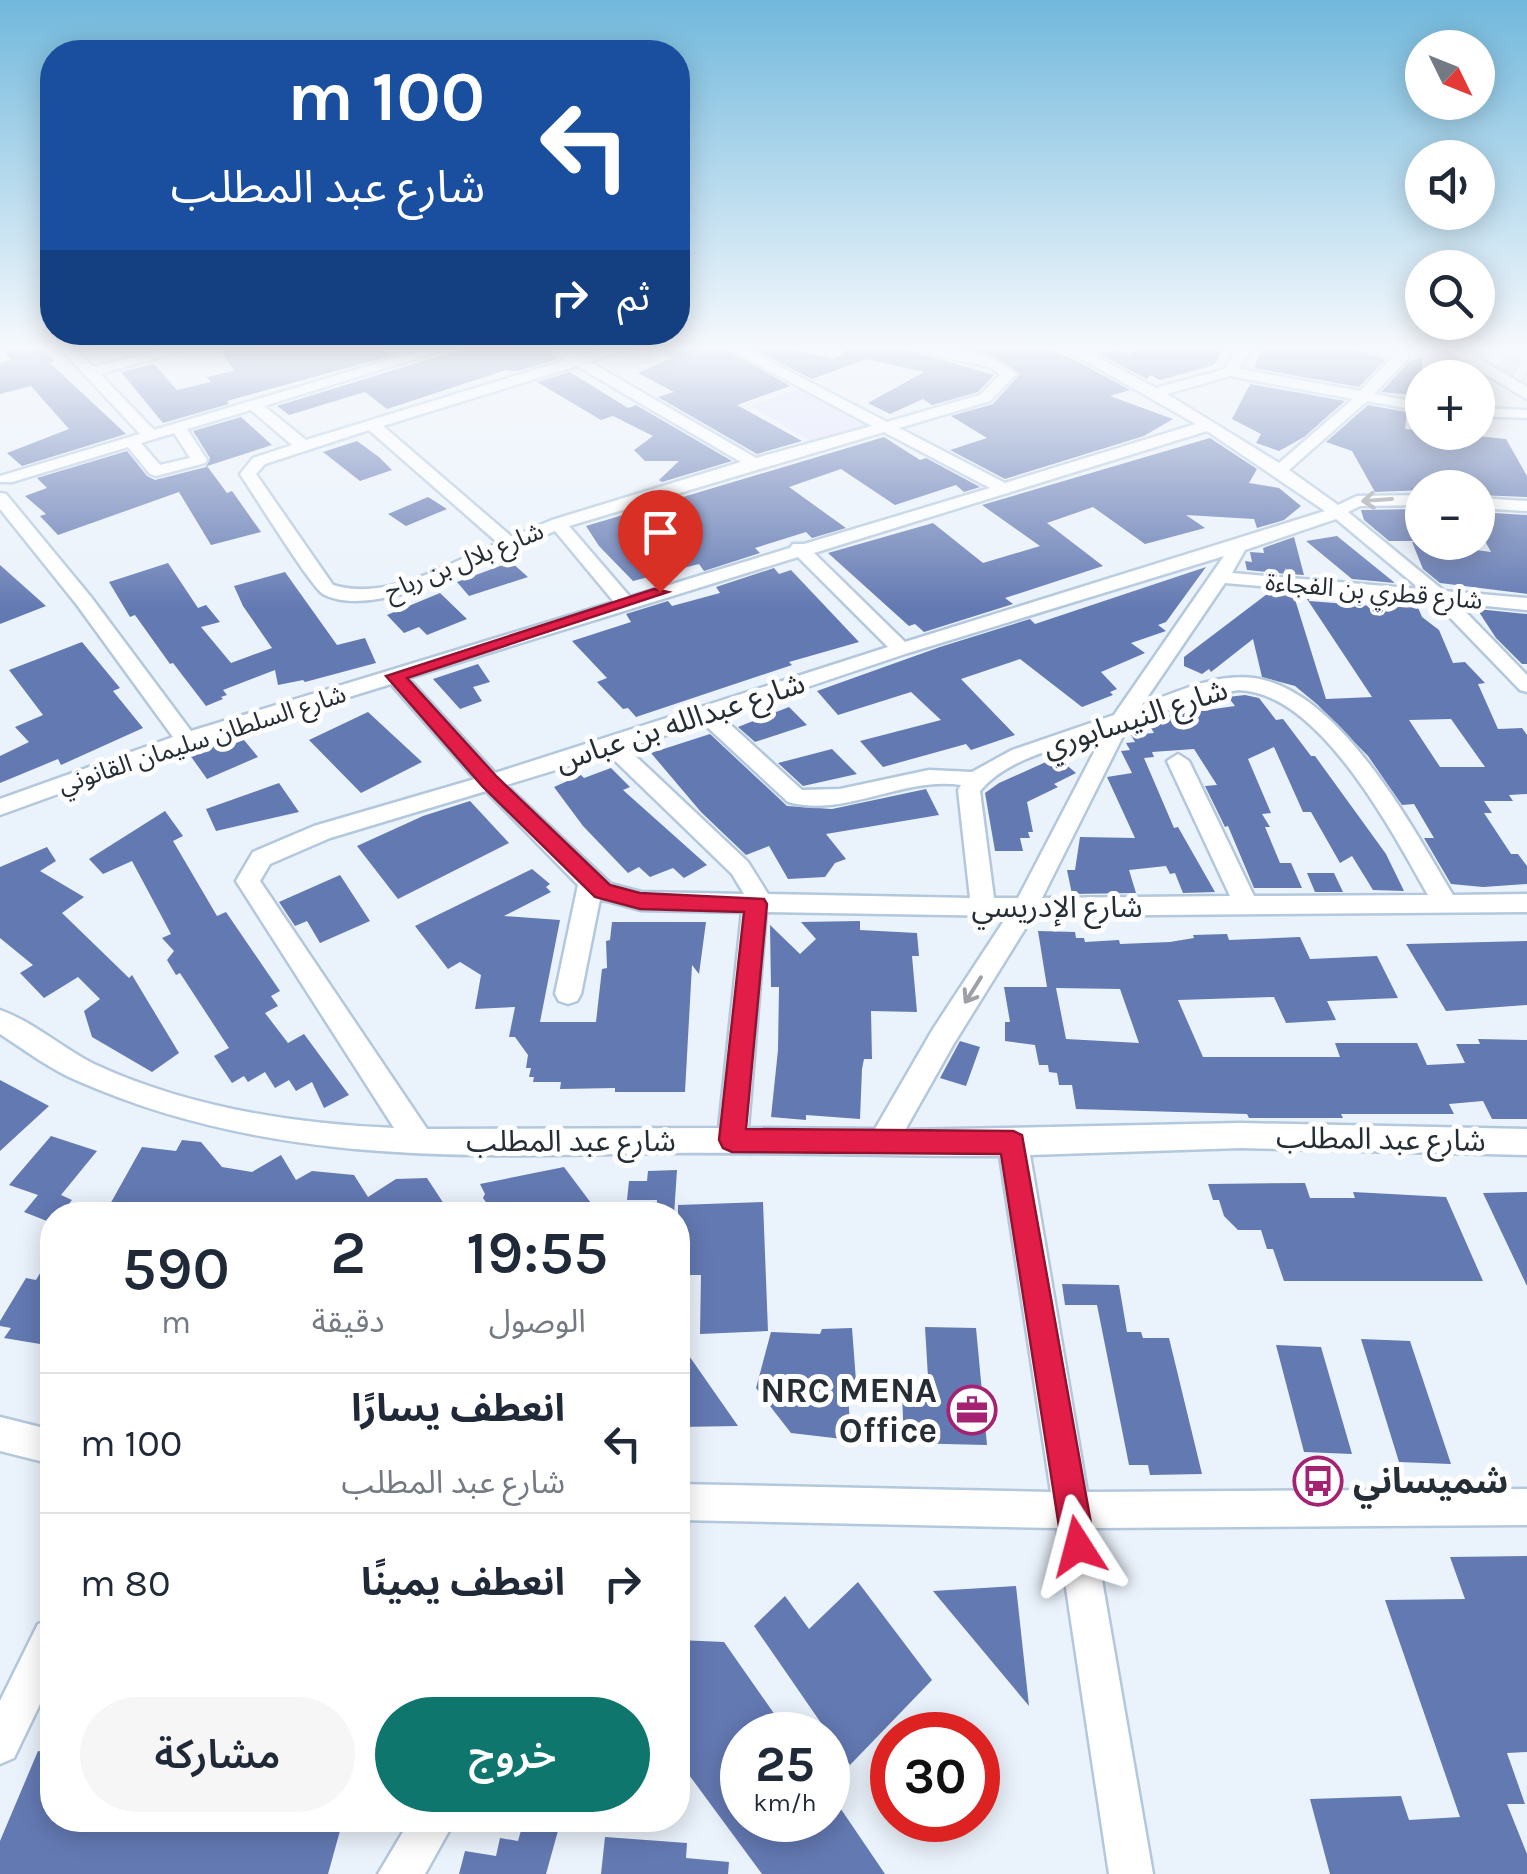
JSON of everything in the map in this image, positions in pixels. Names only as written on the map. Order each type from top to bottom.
[{"type":"street","points":[[131,440],[156,471],[199,460],[182,434]]},
{"type":"street","points":[[290,434],[303,446]]},
{"type":"street","name":"شارع بلال بن رباح","points":[[341,434],[259,461],[248,474],[327,589],[369,598],[389,594],[558,524],[859,434]]},
{"type":"street","points":[[383,434],[508,542]]},
{"type":"street","points":[[705,434],[754,463]]},
{"type":"street","points":[[906,434],[1001,486]]},
{"type":"street","name":"شارع السلطان سليمان القانوني","points":[[0,807],[186,740],[799,548],[1178,434]]},
{"type":"street","points":[[1221,434],[1279,471],[1441,598],[1527,686]]},
{"type":"street","points":[[1279,471],[1321,434]]},
{"type":"street","points":[[150,435],[1,486],[186,740]]},
{"type":"street","name":"شارع عبدالله بن عباس","points":[[419,1142],[248,880],[253,867],[274,850],[612,746],[901,649],[1317,522],[1373,498],[1405,499]]},
{"type":"street","points":[[1495,504],[1527,506]]},
{"type":"street","points":[[558,524],[625,604]]},
{"type":"street","points":[[884,1142],[942,1037],[1025,908],[1121,720],[1220,578],[1238,545]]},
{"type":"street","points":[[799,548],[901,649]]},
{"type":"street","name":"شارع قطري بن الفجاءة","points":[[1220,578],[1527,604]]},
{"type":"street","name":"شارع الإدريسي","points":[[396,676],[490,782],[591,882],[603,891],[640,901],[983,908],[1527,902]]},
{"type":"street","name":"شارع النيسابوري","points":[[975,780],[1002,762],[1121,720],[1226,686],[1256,684],[1281,694],[1335,741],[1373,786],[1446,904]]},
{"type":"street","points":[[707,715],[796,796],[822,797],[939,775],[975,780],[969,802],[983,908]]},
{"type":"street","points":[[612,746],[740,868],[756,893],[732,1140]]},
{"type":"street","points":[[1178,761],[1247,906]]},
{"type":"street","points":[[568,994],[591,882]]},
{"type":"street","name":"شارع عبد المطلب","points":[[0,1022],[105,1083],[164,1105],[303,1135],[419,1142],[1013,1143],[1201,1136],[1527,1142]]},
{"type":"street","points":[[1013,1143],[1131,1874]]},
{"type":"street","points":[[0,1434],[40,1444]]},
{"type":"street","points":[[690,1502],[1073,1510],[1527,1507]]},
{"type":"street","points":[[0,1744],[40,1662]]},
{"type":"street","points":[[400,1874],[426,1832]]},
{"type":"shaded area","points":[[799,434],[839,434],[812,442]]},
{"type":"building","points":[[55,434],[125,434],[22,466],[7,453]]},
{"type":"building","points":[[195,434],[260,434],[272,445],[207,466],[227,493],[232,491],[261,532],[211,545],[179,492],[58,535],[40,516],[46,514],[25,496],[47,488],[37,478],[127,451],[155,480],[206,467],[210,458]]},
{"type":"building","points":[[650,434],[686,434],[732,461],[662,482],[659,480],[679,461],[645,461],[634,450],[653,436]]},
{"type":"building","points":[[723,434],[790,434],[802,441],[757,454]]},
{"type":"building","points":[[981,434],[1147,434],[1005,479],[950,450],[987,438]]},
{"type":"building","points":[[1261,434],[1307,434],[1279,451],[1256,443]]},
{"type":"building","points":[[1335,434],[1405,434],[1405,450],[1495,450],[1495,438],[1506,439],[1527,476],[1527,497],[1495,496],[1495,470],[1405,470],[1405,491],[1375,492],[1352,451],[1326,442]]},
{"type":"building","points":[[884,437],[920,460],[926,458],[980,487],[964,492],[956,485],[895,505],[841,469],[789,487],[846,528],[812,538],[806,532],[755,548],[760,553],[704,571],[699,564],[633,581],[599,546],[586,526]]},
{"type":"building","points":[[1210,438],[1257,469],[1249,483],[1279,488],[1301,506],[1284,520],[1257,528],[1254,519],[1186,515],[1205,528],[1145,544],[1093,507],[1047,523],[1103,566],[1005,598],[1013,604],[924,632],[915,624],[909,626],[828,553],[933,523],[983,563],[1040,546],[982,505]]},
{"type":"building","points":[[357,441],[392,470],[360,481],[323,452]]},
{"type":"building","points":[[428,497],[447,509],[406,526],[388,514]]},
{"type":"building","points":[[1405,509],[1405,541],[1389,541],[1364,520],[1361,510]]},
{"type":"building","points":[[1495,513],[1527,515],[1527,594],[1440,583],[1423,569],[1419,560],[1495,560]]},
{"type":"building","points":[[1337,536],[1395,583],[1352,579],[1306,541]]},
{"type":"building","points":[[1294,537],[1304,575],[1290,574],[1285,568],[1287,574],[1247,570],[1245,561],[1252,562],[1250,552],[1264,553],[1263,548]]},
{"type":"building","points":[[511,562],[528,577],[469,596],[457,582]]},
{"type":"building","points":[[168,563],[198,608],[206,605],[220,622],[201,627],[231,663],[272,648],[234,586],[285,572],[337,645],[365,638],[376,663],[278,685],[275,670],[223,690],[227,695],[223,699],[206,706],[135,615],[130,617],[109,582]]},
{"type":"building","points":[[0,565],[46,606],[0,624]]},
{"type":"building","points":[[1206,567],[1166,622],[1158,625],[1166,631],[1131,643],[1145,653],[1101,672],[1117,689],[1110,692],[1113,695],[1082,707],[1020,659],[961,679],[1015,735],[971,750],[966,744],[883,767],[860,741],[941,720],[911,692],[838,715],[817,691],[940,647],[1030,619],[1035,624]]},
{"type":"building","points":[[774,568],[779,574],[791,570],[859,642],[789,662],[792,665],[636,717],[597,682],[607,678],[572,641],[631,622],[626,614],[668,601],[672,606],[720,593],[716,587]]},
{"type":"building","points":[[1271,591],[1293,593],[1326,699],[1372,697],[1303,593],[1309,594],[1309,601],[1385,607],[1377,600],[1416,603],[1422,617],[1439,630],[1453,663],[1465,662],[1485,683],[1478,684],[1498,729],[1522,728],[1527,735],[1527,794],[1509,795],[1513,801],[1484,801],[1492,813],[1484,813],[1511,854],[1518,854],[1527,866],[1527,884],[1451,884],[1424,838],[1434,838],[1414,804],[1402,805],[1368,756],[1318,705],[1295,686],[1262,677],[1253,639],[1211,672],[1209,669],[1202,674],[1184,666],[1184,657]],"holes":[[[1451,719],[1485,767],[1440,767],[1409,720]]]},
{"type":"building","points":[[440,593],[467,619],[427,635],[419,627],[404,633],[387,615]]},
{"type":"building","points":[[1477,609],[1527,614],[1527,664],[1522,664],[1496,638]]},
{"type":"building","points":[[82,642],[120,688],[113,691],[143,728],[61,765],[58,759],[0,783],[0,756],[29,742],[15,727],[43,715],[9,670]]},
{"type":"building","points":[[478,664],[490,682],[473,687],[482,701],[460,709],[433,679]]},
{"type":"building","points":[[1228,697],[1259,698],[1276,720],[1283,719],[1311,756],[1315,756],[1386,854],[1404,891],[1373,890],[1352,856],[1340,863],[1311,812],[1303,812],[1274,747],[1248,759],[1271,813],[1262,814],[1270,827],[1265,827],[1280,863],[1291,863],[1302,888],[1254,888],[1228,826],[1225,827],[1205,786],[1217,785],[1194,749],[1152,752],[1154,757],[1144,758],[1174,828],[1178,827],[1215,892],[1183,893],[1175,873],[1170,874],[1166,866],[1129,870],[1136,893],[1072,894],[1067,870],[1075,870],[1080,837],[1135,838],[1107,777],[1132,773],[1121,751],[1130,750],[1126,743],[1135,742],[1131,735],[1154,733],[1147,721],[1235,706]]},
{"type":"building","points":[[789,707],[807,725],[755,742],[738,727]]},
{"type":"building","points":[[368,712],[422,762],[361,793],[309,740]]},
{"type":"building","points":[[710,734],[787,806],[832,809],[926,789],[939,815],[826,834],[846,859],[835,863],[825,877],[788,879],[769,846],[746,855],[701,812],[651,753]]},
{"type":"building","points":[[244,740],[258,757],[207,779],[187,751],[218,741],[223,748]]},
{"type":"building","points":[[832,749],[857,774],[803,786],[778,763]]},
{"type":"building","points":[[1057,757],[1076,773],[1027,802],[1033,832],[1028,832],[1030,838],[1020,838],[1023,851],[995,851],[985,793]]},
{"type":"building","points":[[611,768],[630,787],[623,790],[707,865],[684,878],[673,868],[650,877],[639,867],[628,873],[583,826],[554,787]]},
{"type":"building","points":[[279,783],[299,812],[216,831],[206,809]]},
{"type":"building","points":[[470,801],[509,843],[398,899],[357,846],[423,816]]},
{"type":"building","points":[[165,811],[183,836],[173,841],[217,916],[226,912],[280,991],[271,996],[278,1006],[265,1013],[288,1043],[304,1034],[349,1095],[324,1108],[312,1082],[296,1091],[289,1080],[275,1088],[265,1072],[248,1082],[244,1076],[232,1083],[214,1056],[229,1048],[180,973],[176,975],[167,960],[174,951],[162,938],[171,934],[132,861],[103,874],[89,859]]},
{"type":"building","points":[[47,847],[56,861],[40,871],[84,897],[62,913],[129,978],[132,975],[179,1053],[152,1072],[92,1037],[84,1011],[100,999],[78,977],[44,998],[20,973],[33,965],[0,938],[0,867]]},
{"type":"building","points":[[532,869],[550,884],[546,887],[551,892],[504,916],[560,920],[540,1022],[596,1022],[612,922],[706,922],[699,974],[692,965],[685,1092],[560,1089],[561,1082],[533,1082],[534,1077],[529,1077],[531,1068],[526,1068],[528,1055],[515,1037],[509,1037],[515,1007],[475,1009],[481,975],[460,962],[448,969],[415,926]]},
{"type":"building","points":[[1307,873],[1334,873],[1343,892],[1315,892]]},
{"type":"building","points":[[340,875],[370,921],[320,943],[307,921],[295,926],[279,902]]},
{"type":"building","points":[[860,921],[860,930],[917,933],[919,956],[912,956],[917,1012],[871,1011],[872,1059],[864,1059],[862,1069],[860,1119],[771,1117],[779,987],[771,987],[770,925],[800,954],[816,939],[801,922]]},
{"type":"building","points":[[1038,931],[1075,932],[1076,938],[1084,938],[1085,942],[1119,940],[1120,944],[1170,942],[1194,938],[1193,935],[1227,934],[1229,940],[1300,937],[1310,959],[1377,956],[1398,998],[1327,1001],[1336,1020],[1286,1023],[1274,997],[1178,1000],[1203,1057],[1340,1057],[1335,1043],[1417,1043],[1427,1065],[1465,1063],[1456,1044],[1480,1044],[1478,1039],[1527,1040],[1527,1119],[1492,1119],[1483,1101],[1449,1104],[1454,1114],[1341,1114],[1343,1118],[1249,1118],[1247,1114],[1076,1109],[1072,1085],[1059,1085],[1057,1073],[1049,1072],[1048,1065],[1039,1065],[1035,1045],[1005,1041],[1005,1022],[1010,1022],[1004,987],[1047,987]],"holes":[[[1056,988],[1120,989],[1139,1043],[1066,1039]]]},
{"type":"building","points":[[1527,941],[1527,1005],[1446,1011],[1406,944]]},
{"type":"building","points":[[960,1041],[980,1047],[966,1086],[940,1078]]},
{"type":"building","points":[[0,1080],[49,1106],[0,1151]]},
{"type":"building","points":[[51,1136],[97,1151],[61,1195],[70,1202],[40,1202],[40,1218],[24,1212],[38,1195],[9,1185]]},
{"type":"building","points":[[182,1140],[201,1142],[222,1167],[252,1172],[281,1155],[296,1180],[312,1171],[354,1175],[368,1197],[396,1179],[427,1178],[443,1202],[111,1202],[142,1147],[176,1151]]},
{"type":"building","points":[[564,1167],[590,1202],[486,1202],[480,1184]]},
{"type":"building","points":[[677,1170],[675,1202],[627,1200],[629,1181],[647,1181],[648,1171]]},
{"type":"building","points":[[1305,1183],[1310,1198],[1355,1198],[1353,1192],[1446,1197],[1483,1281],[1284,1281],[1273,1249],[1267,1249],[1261,1230],[1238,1230],[1224,1216],[1219,1200],[1213,1200],[1208,1184]]},
{"type":"building","points":[[1527,1192],[1527,1286],[1483,1193]]},
{"type":"building","points":[[763,1202],[768,1331],[700,1334],[701,1275],[690,1275],[690,1205]]},
{"type":"building","points":[[40,1273],[40,1344],[4,1338],[11,1328],[0,1326],[0,1321],[26,1278],[36,1280]]},
{"type":"building","points":[[1062,1284],[1119,1285],[1127,1332],[1141,1332],[1143,1338],[1169,1338],[1202,1474],[1150,1475],[1148,1465],[1129,1465],[1097,1305],[1065,1305]]},
{"type":"building","points":[[925,1327],[976,1328],[987,1445],[904,1443],[902,1393],[929,1394]]},
{"type":"building","points":[[852,1328],[857,1394],[848,1394],[851,1440],[791,1433],[756,1388],[771,1332],[820,1334],[822,1329]]},
{"type":"building","points":[[1361,1339],[1410,1341],[1451,1464],[1399,1462]]},
{"type":"building","points":[[1276,1345],[1321,1347],[1352,1454],[1304,1452]]},
{"type":"building","points":[[690,1357],[715,1393],[738,1426],[690,1427]]},
{"type":"building","points":[[1527,1556],[1527,1752],[1507,1753],[1525,1804],[1507,1804],[1527,1854],[1527,1874],[1330,1874],[1310,1799],[1401,1796],[1409,1820],[1460,1817],[1385,1600],[1465,1599],[1450,1557]]},
{"type":"building","points":[[858,1582],[932,1680],[901,1712],[870,1712],[870,1744],[850,1765],[850,1712],[813,1712],[754,1626],[785,1596],[809,1629]]},
{"type":"building","points":[[1016,1586],[1029,1706],[933,1591]]},
{"type":"building","points":[[690,1641],[724,1642],[773,1712],[720,1712],[720,1817],[690,1776]]},
{"type":"building","points":[[38,1751],[40,1832],[340,1832],[328,1874],[0,1874],[0,1841]]},
{"type":"building","points":[[850,1822],[885,1874],[762,1874],[738,1842],[850,1842]]},
{"type":"building","points":[[521,1832],[558,1832],[546,1874],[459,1874],[465,1851],[496,1856],[500,1838],[518,1841]]},
{"type":"building","points":[[605,1837],[687,1843],[686,1858],[729,1862],[728,1874],[601,1874]]},
{"type":"place","name":"NRC MENA Office","points":[[972,1410]]},
{"type":"place","name":"شميساني","points":[[1318,1481]]},
{"type":"route","points":[[660,592],[396,676],[490,782],[581,874],[603,891],[640,901],[756,904],[732,1140],[1013,1143],[1078,1546]]}]
